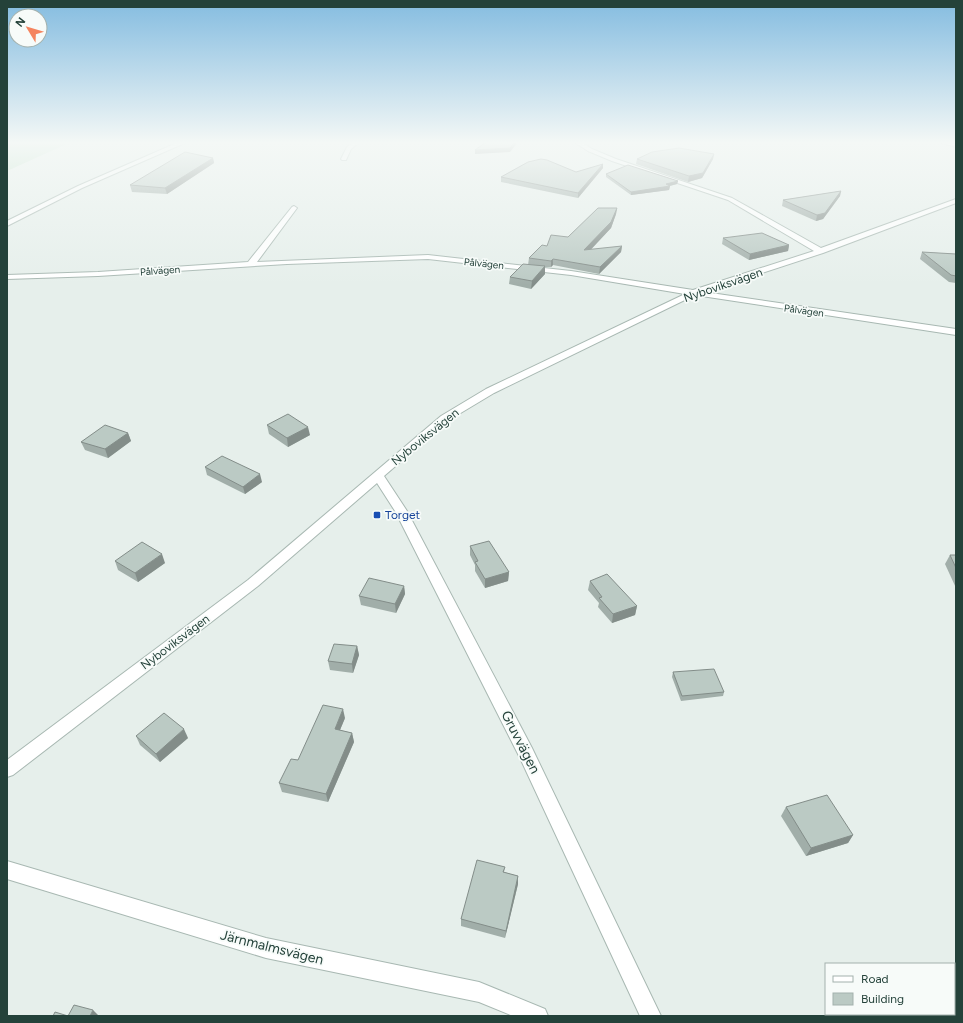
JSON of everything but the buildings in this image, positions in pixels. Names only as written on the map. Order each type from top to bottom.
[{"type":"street","points":[[7,224],[75,190]]},
{"type":"street","points":[[702,190],[730,199],[820,252]]},
{"type":"street","name":"Nyboviksvägen","points":[[7,770],[253,583],[445,418],[470,402],[695,292],[820,252],[956,201]]},
{"type":"street","points":[[251,264],[294,208]]},
{"type":"street","name":"Pålvägen","points":[[7,278],[98,274],[251,264],[428,257],[572,273],[752,302],[956,332]]},
{"type":"street","name":"Gruvvägen","points":[[378,475],[401,511],[526,753],[651,1016]]},
{"type":"street","name":"Järnmalmsvägen","points":[[7,870],[266,948],[479,992],[538,1016]]},
{"type":"place","name":"Torget","points":[[377,515]]}]
